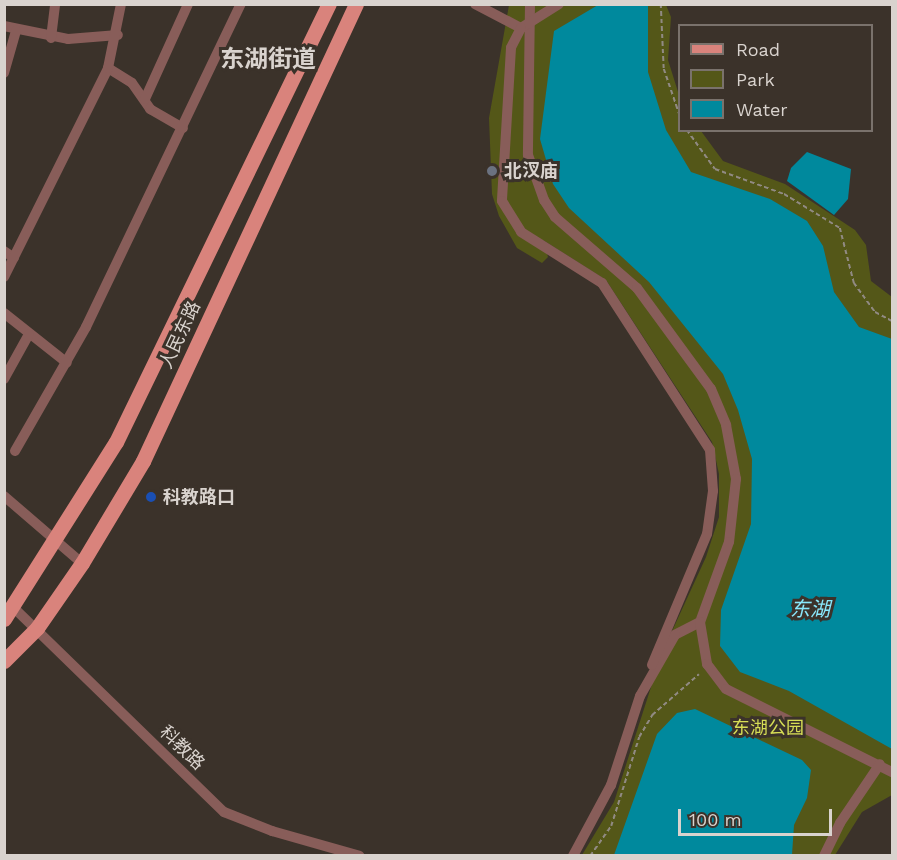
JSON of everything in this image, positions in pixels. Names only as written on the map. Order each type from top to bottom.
[{"type":"main road","name":"人民东路","points":[[9,613],[116,442],[329,4]]},
{"type":"main road","name":"人民东路","points":[[4,661],[37,628],[82,563],[142,461],[356,4]]},
{"type":"street","points":[[51,38],[55,4]]},
{"type":"street","points":[[4,277],[108,68],[118,35],[121,4]]},
{"type":"street","points":[[145,99],[188,4]]},
{"type":"street","points":[[15,451],[67,363],[242,4]]},
{"type":"street","points":[[475,4],[525,25]]},
{"type":"street","points":[[530,4],[525,25],[528,155],[544,200],[555,217],[637,288],[711,389],[726,425],[736,479],[734,520],[700,622],[708,664],[726,689],[747,702],[880,764],[892,772]]},
{"type":"street","points":[[559,4],[525,25],[511,48],[502,201],[521,232],[602,283],[710,450],[713,491],[706,534],[640,696],[611,784],[573,855]]},
{"type":"street","points":[[4,26],[16,31],[51,38],[118,35]]},
{"type":"street","points":[[4,73],[16,31]]},
{"type":"street","points":[[108,68],[132,83],[150,109],[183,128]]},
{"type":"street","points":[[4,250],[14,258]]},
{"type":"street","points":[[4,313],[67,363]]},
{"type":"street","points":[[4,379],[29,334]]},
{"type":"street","points":[[4,496],[82,563]]},
{"type":"street","name":"科教路","points":[[9,613],[37,628],[224,812],[272,831],[360,855]]},
{"type":"street","points":[[640,696],[675,634],[700,622]]},
{"type":"street","points":[[824,855],[840,823],[880,764]]},
{"type":"path","points":[[662,4],[664,69],[678,110]]},
{"type":"path","points":[[688,132],[715,169],[784,194],[840,228],[854,283],[876,312],[892,321]]},
{"type":"path","points":[[590,855],[611,826],[643,730],[652,715],[708,664]]},
{"type":"green space","name":"东湖公园","points":[[509,5],[666,5],[671,17],[668,60],[678,92],[678,132],[702,132],[723,161],[785,184],[855,230],[866,245],[871,281],[892,297],[892,795],[862,812],[835,855],[582,855],[614,802],[662,653],[706,557],[719,517],[719,474],[712,442],[606,280],[543,240],[548,257],[542,263],[517,248],[499,216],[492,194],[489,118]]},
{"type":"water","name":"东湖","points":[[598,5],[648,5],[648,72],[666,130],[691,172],[770,199],[807,221],[823,246],[834,292],[859,327],[892,339],[892,749],[789,691],[740,672],[720,646],[721,610],[751,524],[752,459],[738,410],[723,374],[649,282],[569,208],[553,184],[540,139],[554,31]]},
{"type":"water","points":[[807,152],[851,169],[848,199],[834,215],[787,181],[791,168]]},
{"type":"water","points":[[695,709],[802,760],[811,770],[807,798],[794,825],[792,855],[614,855],[657,734],[677,713]]},
{"type":"place","name":"北汊庙","points":[[492,171]]},
{"type":"place","name":"科教路口","points":[[151,497]]},
{"type":"district","name":"东湖街道","points":[[268,60]]}]
